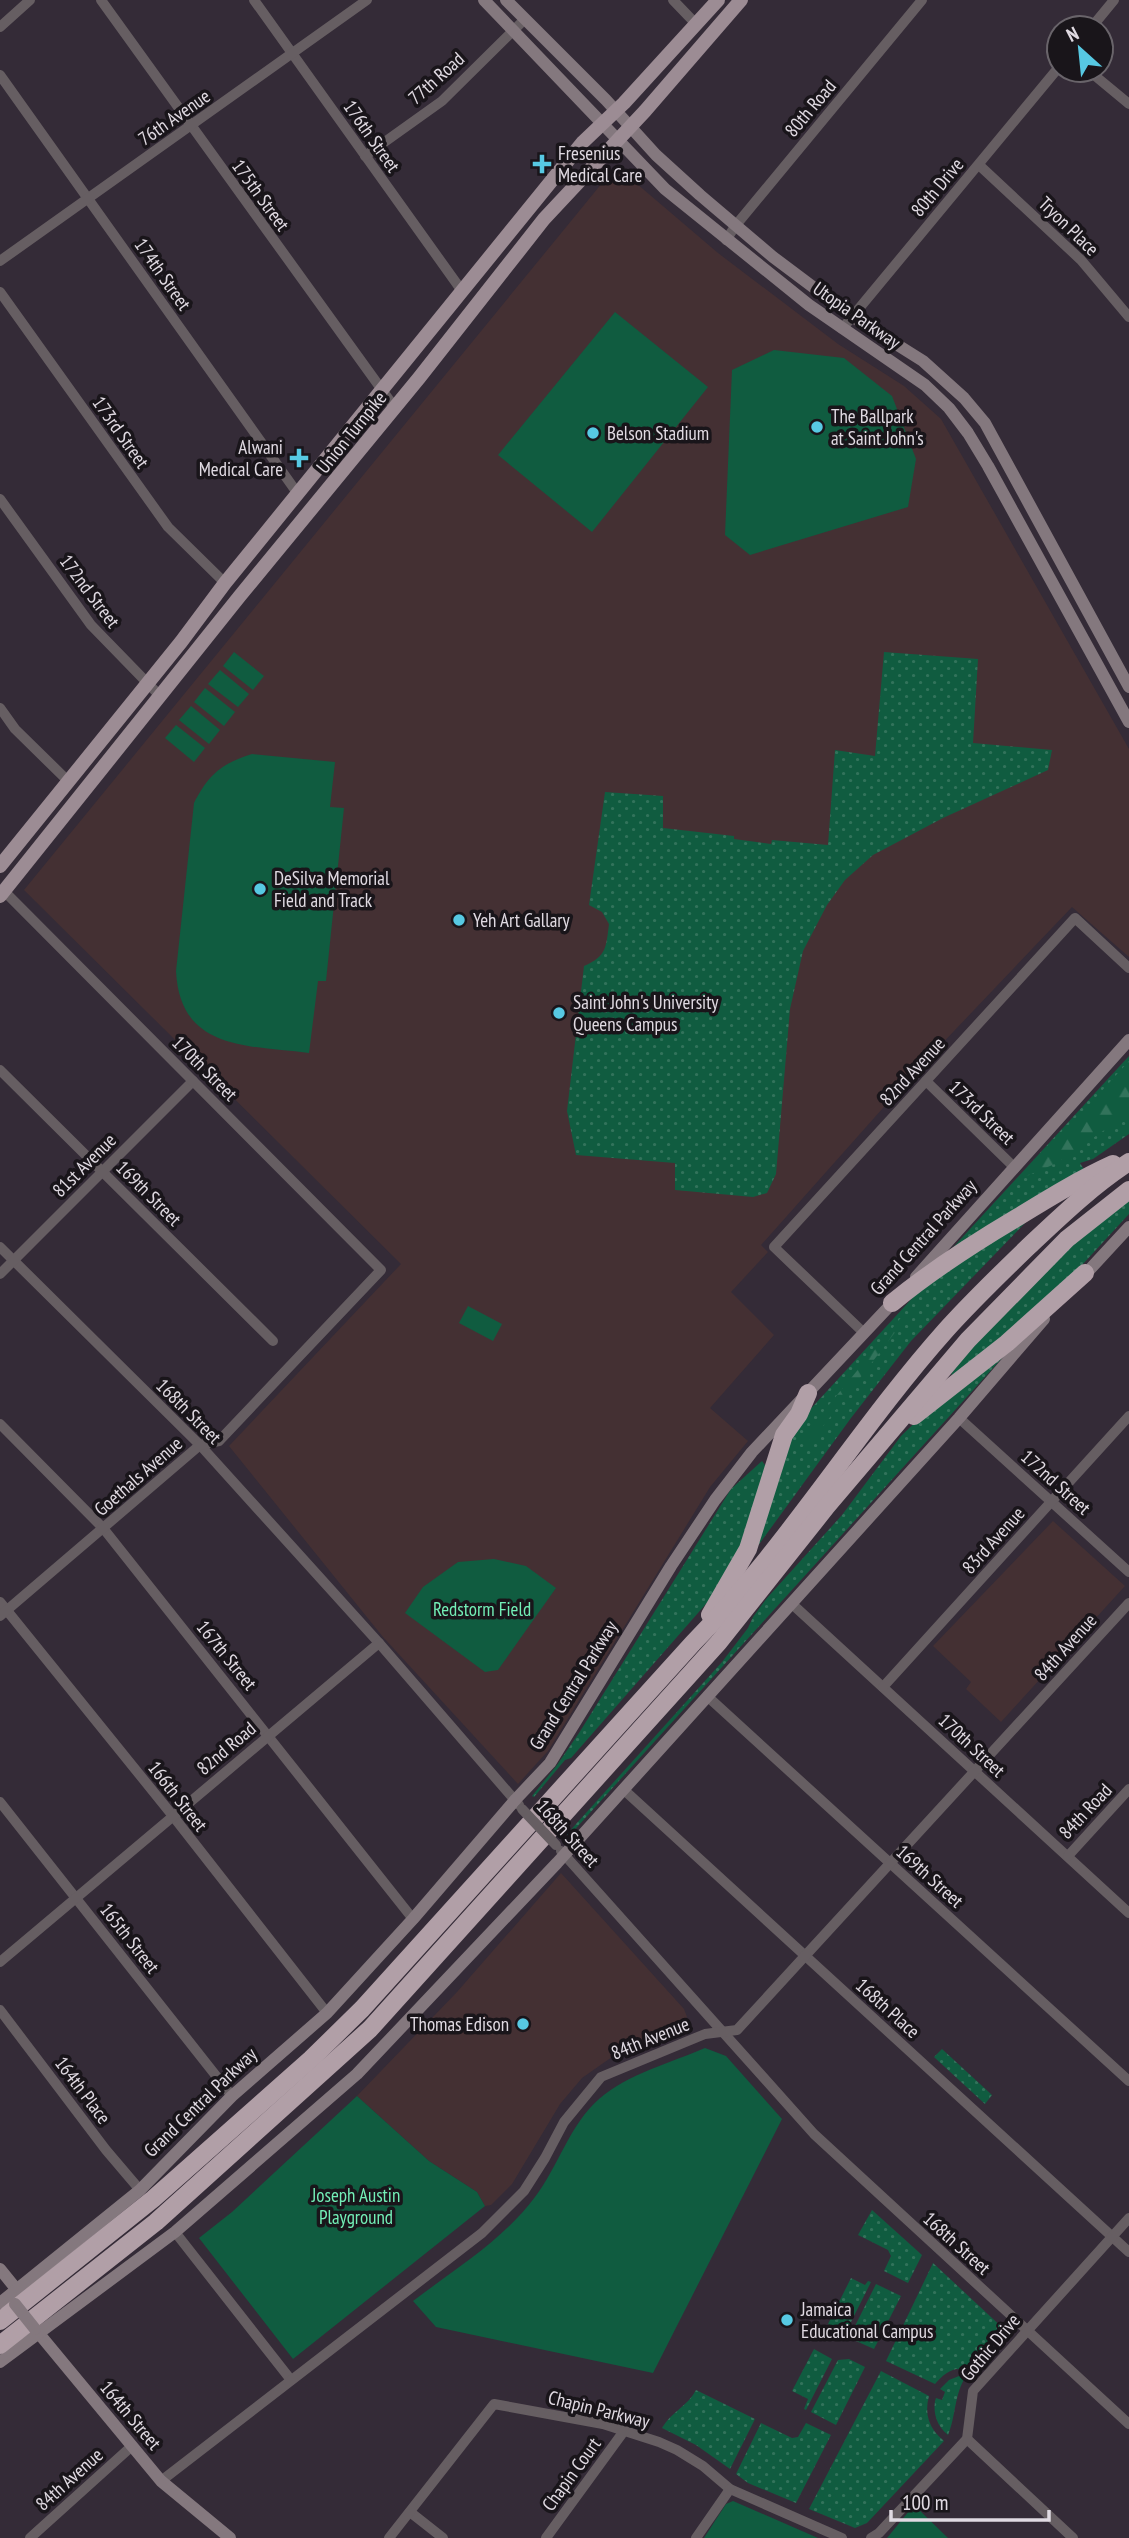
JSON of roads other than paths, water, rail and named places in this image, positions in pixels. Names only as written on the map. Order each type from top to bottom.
[{"type":"highway","points":[[892,1303],[929,1273],[972,1245],[1081,1178],[1129,1156]]},
{"type":"highway","name":"Grand Central Parkway","points":[[0,2321],[153,2199],[338,2034],[693,1643],[736,1600],[945,1331],[1052,1224],[1104,1178],[1129,1162]]},
{"type":"highway","points":[[0,2345],[156,2222],[370,2029],[696,1668],[827,1506],[885,1441],[968,1340],[1067,1240],[1129,1190]]},
{"type":"highway","points":[[885,1441],[1007,1343],[1085,1273]]},
{"type":"highway","points":[[693,1643],[748,1549],[784,1435],[799,1415],[808,1393]]},
{"type":"main road","name":"Utopia Parkway","points":[[484,0],[665,189],[726,240],[842,329],[925,385],[949,408],[968,433],[1129,722]]},
{"type":"main road","name":"Utopia Parkway","points":[[506,0],[666,164],[736,225],[773,257],[853,317],[923,361],[964,398],[985,423],[1129,687]]},
{"type":"main road","name":"Union Turnpike","points":[[0,866],[225,583],[583,142],[616,111],[718,0]]},
{"type":"main road","name":"Union Turnpike","points":[[2,894],[239,597],[395,408],[544,219],[630,127],[741,0]]},
{"type":"main road","name":"Grand Central Parkway","points":[[1,2302],[141,2190],[232,2096],[327,2013],[519,1804],[550,1763],[671,1566],[715,1500],[752,1452],[892,1303],[1129,1040]]},
{"type":"main road","points":[[0,2362],[175,2231],[357,2074],[560,1850],[623,1789],[1129,1227]]},
{"type":"main road","points":[[0,2269],[17,2290],[15,2304],[1,2302]]},
{"type":"main road","name":"164th Street","points":[[15,2304],[161,2481],[222,2536]]},
{"type":"street","points":[[0,27],[30,0]]},
{"type":"street","name":"175th Street","points":[[101,0],[381,393],[395,408]]},
{"type":"street","name":"176th Street","points":[[254,0],[462,291]]},
{"type":"street","name":"76th Avenue","points":[[0,261],[368,0]]},
{"type":"street","points":[[673,0],[697,24]]},
{"type":"street","name":"80th Road","points":[[726,240],[922,0]]},
{"type":"street","points":[[1102,14],[1114,0]]},
{"type":"street","name":"77th Road","points":[[365,156],[442,101],[525,19]]},
{"type":"street","name":"174th Street","points":[[0,75],[298,494]]},
{"type":"street","name":"80th Drive","points":[[842,329],[1045,84]]},
{"type":"street","points":[[1105,84],[1129,104]]},
{"type":"street","name":"Tryon Place","points":[[979,164],[1081,260],[1129,317]]},
{"type":"street","name":"173rd Street","points":[[0,292],[168,527],[225,583]]},
{"type":"street","name":"172nd Street","points":[[0,499],[91,625],[161,697]]},
{"type":"street","points":[[0,708],[15,729],[68,781]]},
{"type":"street","name":"170th Street","points":[[2,894],[381,1270]]},
{"type":"street","name":"82nd Avenue","points":[[863,1332],[774,1247],[1075,918],[1129,968]]},
{"type":"street","name":"169th Street","points":[[0,1070],[272,1341]]},
{"type":"street","name":"81st Avenue","points":[[0,1274],[193,1081]]},
{"type":"street","name":"173rd Street","points":[[926,1081],[1015,1168]]},
{"type":"street","name":"168th Street","points":[[0,1247],[200,1445],[814,2134],[1129,2424]]},
{"type":"street","name":"Goethals Avenue","points":[[3,1610],[200,1445],[219,1441],[381,1270]]},
{"type":"street","name":"83rd Avenue","points":[[883,1687],[1129,1416]]},
{"type":"street","name":"172nd Street","points":[[959,1418],[1129,1572]]},
{"type":"street","name":"167th Street","points":[[0,1424],[103,1528],[413,1919]]},
{"type":"street","name":"170th Street","points":[[791,1603],[1129,1913]]},
{"type":"street","name":"84th Avenue","points":[[161,2481],[503,2214],[524,2191],[564,2122],[601,2077],[705,2034],[737,2030],[1129,1603]]},
{"type":"street","name":"166th Street","points":[[3,1610],[173,1816],[327,2013]]},
{"type":"street","name":"82nd Road","points":[[0,1962],[379,1643]]},
{"type":"street","name":"169th Street","points":[[707,1696],[1129,2081]]},
{"type":"street","name":"168th Place","points":[[623,1789],[1129,2252]]},
{"type":"street","name":"84th Road","points":[[1068,1856],[1129,1789]]},
{"type":"street","name":"165th Street","points":[[0,1802],[232,2096]]},
{"type":"street","name":"164th Place","points":[[0,2010],[106,2150],[141,2190]]},
{"type":"street","name":"Gothic Drive","points":[[967,2439],[973,2391],[1129,2218]]},
{"type":"street","points":[[175,2231],[291,2380]]},
{"type":"street","name":"Chapin Parkway","points":[[389,2538],[494,2404],[603,2424],[677,2450],[703,2466],[730,2489],[842,2538]]},
{"type":"street","name":"Chapin Court","points":[[546,2538],[624,2431]]},
{"type":"street","points":[[872,2538],[967,2439],[1073,2538]]},
{"type":"street","name":"84th Avenue","points":[[30,2538],[132,2446]]},
{"type":"street","points":[[696,2538],[730,2489]]},
{"type":"street","points":[[410,2512],[443,2538]]},
{"type":"place","name":"Fresenius Medical Care","points":[[542,164]]},
{"type":"place","name":"The Ballpark at Saint John's","points":[[817,427]]},
{"type":"place","name":"Belson Stadium","points":[[593,433]]},
{"type":"place","name":"Alwani Medical Care","points":[[299,458]]},
{"type":"place","name":"DeSilva Memorial Field and Track","points":[[260,889]]},
{"type":"place","name":"Yeh Art Gallary","points":[[459,920]]},
{"type":"place","name":"Saint John's University Queens Campus","points":[[559,1013]]},
{"type":"place","name":"Thomas Edison","points":[[523,2024]]},
{"type":"place","name":"Jamaica Educational Campus","points":[[787,2320]]},
{"type":"park label","name":"Redstorm Field","points":[[482,1609]]},
{"type":"park label","name":"Joseph Austin Playground","points":[[356,2206]]}]
